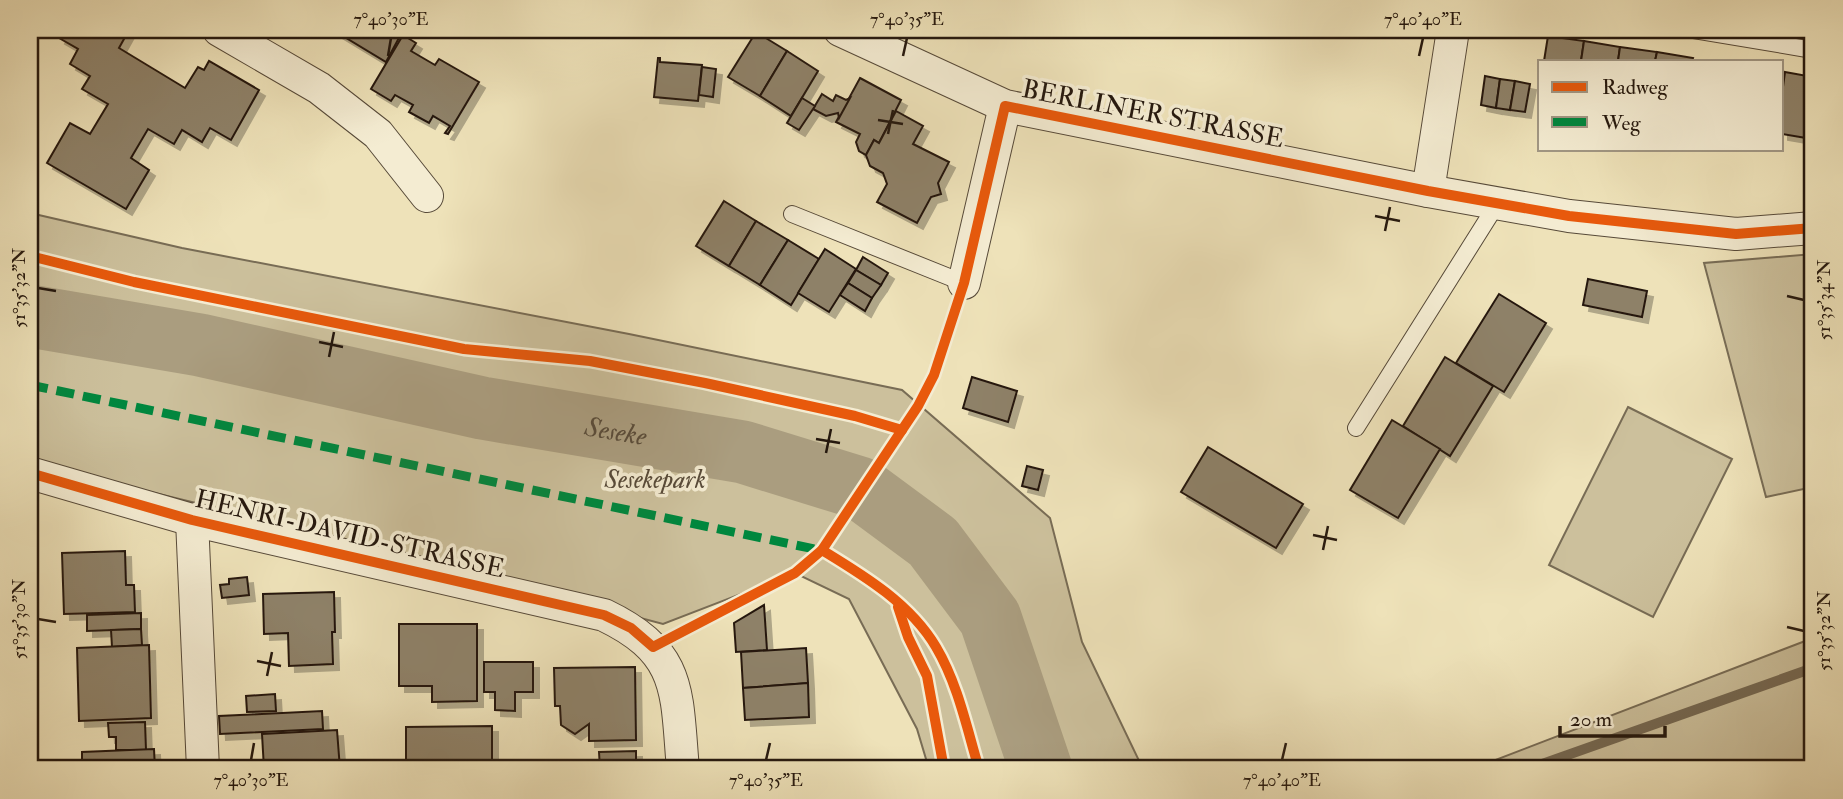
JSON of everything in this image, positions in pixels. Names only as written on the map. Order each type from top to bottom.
[{"type":"street","points":[[219,30],[318,88],[378,134],[427,196]]},
{"type":"street","name":"BERLINER STRASSE","points":[[839,30],[1005,106],[1428,191],[1569,216],[1736,234],[1813,228]]},
{"type":"street","points":[[1428,191],[1454,30]]},
{"type":"street","name":"BERLINER STRASSE","points":[[964,283],[1005,106]]},
{"type":"street","name":"HENRI-DAVID-STRASSE","points":[[30,473],[192,520],[604,615],[631,628],[653,647],[667,667],[677,692],[683,769]]},
{"type":"street","name":"HENRI-DAVID-STRASSE","points":[[192,520],[204,769]]},
{"type":"lane","points":[[1694,30],[1813,50]]},
{"type":"lane","points":[[1356,428],[1497,204]]},
{"type":"lane","points":[[792,214],[964,283]]},
{"type":"green space","name":"Sesekepark","points":[[30,213],[182,248],[629,334],[902,390],[1050,518],[1082,642],[1143,769],[929,769],[917,729],[849,599],[795,573],[663,624],[324,534],[30,460]]},
{"type":"green space","points":[[1813,254],[1813,487],[1766,497],[1704,263]]},
{"type":"green space","points":[[1628,407],[1732,459],[1653,617],[1549,565]]},
{"type":"green space","points":[[1813,638],[1813,769],[1472,769]]},
{"type":"building","points":[[64,30],[129,30],[119,48],[185,88],[198,67],[204,70],[209,61],[259,90],[231,140],[210,128],[202,142],[182,130],[174,144],[148,129],[131,158],[149,170],[126,209],[47,163],[70,123],[90,134],[108,104],[82,89],[90,76],[70,64],[78,49],[59,38]]},
{"type":"building","points":[[333,30],[395,30],[400,36],[386,62]]},
{"type":"building","points":[[756,32],[787,51],[760,96],[728,77]]},
{"type":"building","points":[[403,35],[416,43],[411,51],[435,65],[439,59],[479,82],[448,134],[445,133],[450,126],[433,116],[429,123],[409,112],[413,105],[395,95],[391,101],[371,89]]},
{"type":"building","points":[[1548,36],[1584,41],[1581,60],[1544,60]]},
{"type":"building","points":[[1584,41],[1620,47],[1618,60],[1581,60]]},
{"type":"building","points":[[1620,47],[1657,52],[1655,60],[1618,60]]},
{"type":"building","points":[[787,51],[818,71],[791,116],[760,96]]},
{"type":"building","points":[[1657,52],[1693,58],[1692,60],[1655,60]]},
{"type":"building","points":[[658,58],[660,62],[702,65],[698,101],[654,97]]},
{"type":"building","points":[[702,67],[716,69],[713,97],[699,95]]},
{"type":"building","points":[[1785,72],[1813,77],[1812,139],[1784,134]]},
{"type":"building","points":[[1485,76],[1500,79],[1496,108],[1481,105]]},
{"type":"building","points":[[860,78],[901,100],[879,143],[874,140],[866,155],[859,151],[856,142],[860,134],[836,122]]},
{"type":"building","points":[[1500,79],[1515,81],[1510,110],[1496,108]]},
{"type":"building","points":[[1515,81],[1530,84],[1525,112],[1510,110]]},
{"type":"building","points":[[822,94],[833,101],[836,95],[846,100],[850,98],[839,118],[838,113],[826,116],[813,109]]},
{"type":"building","points":[[802,98],[815,106],[799,130],[787,123]]},
{"type":"building","points":[[896,111],[923,126],[913,144],[949,162],[938,183],[941,194],[931,197],[917,223],[877,202],[887,184],[883,173],[870,166],[866,155],[874,140],[879,143]]},
{"type":"building","points":[[724,201],[756,221],[729,266],[696,246]]},
{"type":"building","points":[[756,221],[788,240],[760,285],[729,266]]},
{"type":"building","points":[[788,240],[819,259],[791,305],[760,285]]},
{"type":"building","points":[[825,249],[856,269],[829,312],[798,293]]},
{"type":"building","points":[[863,257],[888,273],[881,285],[856,270]]},
{"type":"building","points":[[856,270],[881,285],[872,298],[848,283]]},
{"type":"building","points":[[1588,279],[1647,291],[1642,317],[1583,305]]},
{"type":"building","points":[[848,283],[872,298],[865,311],[840,295]]},
{"type":"building","points":[[1499,294],[1546,323],[1504,392],[1456,363]]},
{"type":"building","points":[[1445,357],[1493,386],[1450,456],[1403,426]]},
{"type":"building","points":[[972,377],[1017,391],[1008,422],[963,408]]},
{"type":"building","points":[[1392,420],[1440,449],[1398,518],[1350,490]]},
{"type":"building","points":[[1208,447],[1303,504],[1276,548],[1181,492]]},
{"type":"building","points":[[1027,466],[1043,470],[1038,490],[1022,486]]},
{"type":"building","points":[[125,551],[126,585],[134,585],[135,612],[64,614],[62,553]]},
{"type":"building","points":[[247,577],[249,595],[222,598],[220,585],[229,584],[229,579]]},
{"type":"building","points":[[334,592],[333,664],[289,666],[288,633],[264,634],[263,594]]},
{"type":"building","points":[[764,605],[767,650],[736,652],[734,623]]},
{"type":"building","points":[[141,613],[141,629],[87,631],[87,615]]},
{"type":"building","points":[[399,624],[477,624],[477,701],[432,702],[432,686],[399,686]]},
{"type":"building","points":[[141,629],[142,645],[112,647],[111,630]]},
{"type":"building","points":[[149,645],[151,718],[79,721],[77,648]]},
{"type":"building","points":[[806,648],[808,683],[743,688],[741,652]]},
{"type":"building","points":[[484,662],[533,662],[533,692],[515,692],[515,711],[495,710],[495,692],[484,692]]},
{"type":"building","points":[[635,667],[636,740],[589,741],[589,724],[575,734],[561,725],[560,706],[555,706],[554,668]]},
{"type":"building","points":[[808,683],[809,717],[745,720],[743,688]]},
{"type":"building","points":[[275,694],[276,711],[247,712],[246,696]]},
{"type":"building","points":[[322,711],[323,729],[220,734],[219,716]]},
{"type":"building","points":[[145,722],[146,750],[116,750],[116,737],[109,737],[108,723]]},
{"type":"building","points":[[492,726],[492,769],[406,769],[406,727]]},
{"type":"building","points":[[337,730],[340,769],[264,769],[262,734]]},
{"type":"building","points":[[154,749],[155,769],[82,769],[82,752]]},
{"type":"building","points":[[636,751],[636,769],[600,769],[599,752]]},
{"type":"building","points":[[834,767],[834,769],[737,769]]},
{"type":"waterway","name":"Seseke","points":[[30,316],[200,345],[482,408],[743,452],[860,488],[933,542],[990,618],[1041,769]]},
{"type":"waterway","points":[[1528,769],[1813,668]]},
{"type":"marked path","points":[[30,385],[824,551]]},
{"type":"cycle path","points":[[30,473],[192,520],[604,615],[631,628],[653,647],[795,573],[822,550],[918,406],[934,375],[964,283],[1005,106],[1428,191],[1569,216],[1736,234],[1813,228]]},
{"type":"cycle path","points":[[30,256],[134,282],[464,349],[590,361],[705,383],[855,416],[902,430]]},
{"type":"cycle path","points":[[822,550],[885,591],[925,631],[950,676],[979,769]]},
{"type":"cycle path","points":[[898,607],[908,637],[927,676],[944,769]]}]
